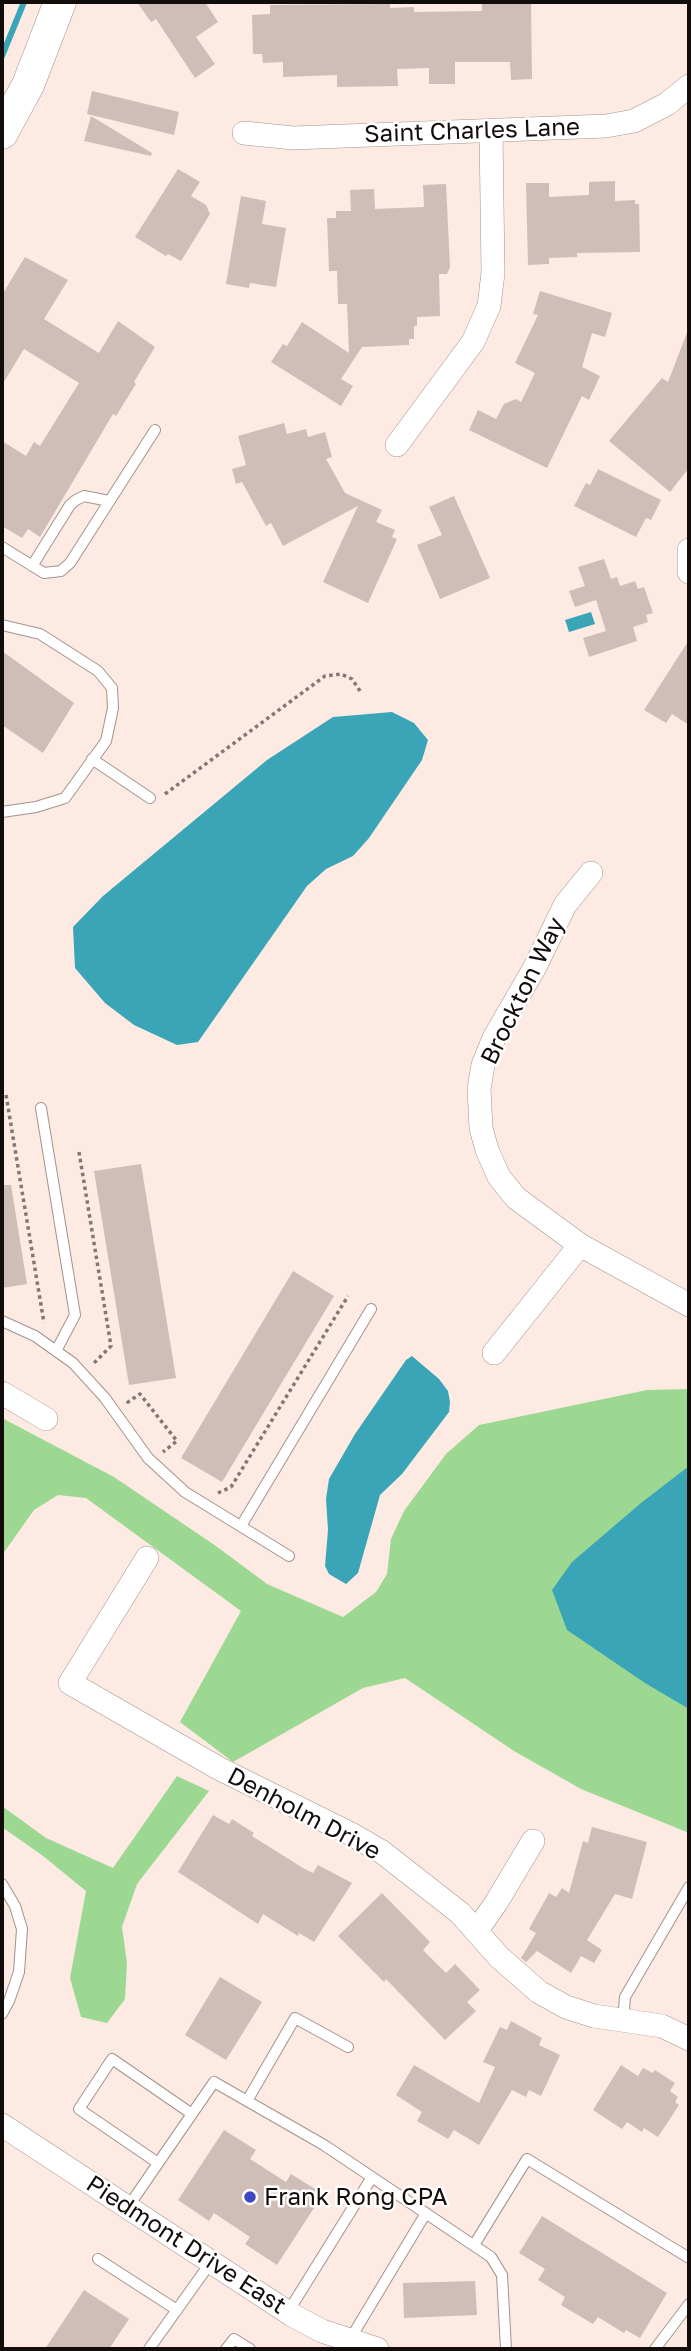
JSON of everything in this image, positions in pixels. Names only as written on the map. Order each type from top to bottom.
[{"type":"street","points":[[2,133],[28,85],[60,2]]},
{"type":"street","name":"Saint Charles Lane","points":[[244,133],[293,138],[606,126],[634,121],[667,104],[689,86]]},
{"type":"street","points":[[397,445],[473,342],[489,306],[493,273],[491,131]]},
{"type":"street","points":[[689,550],[689,572]]},
{"type":"street","name":"Brockton Way","points":[[591,873],[565,905],[535,967],[494,1038],[483,1065],[480,1089],[481,1128],[499,1178],[516,1198],[580,1245],[689,1305]]},
{"type":"street","points":[[494,1353],[580,1245]]},
{"type":"street","points":[[2,1393],[46,1419]]},
{"type":"street","name":"Denholm Drive","points":[[147,1558],[70,1683],[220,1769],[382,1852],[460,1913],[499,1957],[539,1992],[566,2007],[594,2016],[662,2026],[689,2039]]},
{"type":"street","points":[[477,1930],[533,1841]]},
{"type":"street","name":"Piedmont Drive East","points":[[2,2125],[288,2312],[322,2331],[377,2349]]},
{"type":"lane","points":[[2,547],[44,573],[61,571],[70,563],[155,430]]},
{"type":"lane","points":[[32,566],[70,505],[84,496],[109,501]]},
{"type":"lane","points":[[2,625],[40,634],[98,671],[112,688],[113,708],[106,741],[65,798],[36,807],[2,812]]},
{"type":"lane","points":[[92,759],[150,798]]},
{"type":"lane","points":[[41,1108],[75,1315],[56,1351]]},
{"type":"lane","points":[[241,1526],[371,1309]]},
{"type":"lane","points":[[2,1321],[35,1336],[73,1363],[105,1398],[148,1458],[185,1492],[289,1556]]},
{"type":"lane","points":[[2,1884],[15,1906],[22,1929],[19,1972],[2,2014]]},
{"type":"lane","points":[[626,2020],[625,1997],[689,1887]]},
{"type":"lane","points":[[247,2101],[295,2018],[348,2047]]},
{"type":"lane","points":[[158,2163],[79,2109],[112,2059],[192,2113]]},
{"type":"lane","points":[[128,2207],[214,2082],[324,2145],[491,2257],[502,2275],[506,2349]]},
{"type":"lane","points":[[474,2245],[527,2159],[689,2258]]},
{"type":"lane","points":[[288,2312],[372,2177]]},
{"type":"lane","points":[[349,2341],[426,2213]]},
{"type":"lane","points":[[98,2259],[177,2310]]},
{"type":"lane","points":[[149,2349],[211,2262]]},
{"type":"lane","points":[[655,2349],[689,2304]]},
{"type":"lane","points":[[226,2349],[233,2339],[250,2349]]},
{"type":"path","points":[[150,798],[160,798],[325,676],[341,674],[352,679],[362,694]]},
{"type":"path","points":[[6,1095],[45,1325]]},
{"type":"path","points":[[79,1152],[111,1346],[93,1364],[87,1358]]},
{"type":"path","points":[[213,1495],[231,1487],[348,1296]]},
{"type":"path","points":[[120,1392],[128,1402],[140,1394],[177,1441],[163,1452]]},
{"type":"green space","points":[[689,1389],[689,1833],[581,1789],[514,1751],[405,1678],[363,1688],[233,1762],[180,1722],[241,1611],[86,1498],[58,1495],[34,1510],[2,1555],[2,1418],[114,1477],[267,1584],[343,1617],[376,1592],[387,1574],[391,1539],[404,1511],[446,1454],[479,1425],[647,1390]]},
{"type":"green space","points":[[177,1776],[209,1791],[137,1884],[122,1927],[127,1963],[125,1999],[107,2023],[81,2017],[70,1978],[86,1891],[2,1827],[2,1806],[46,1838],[113,1868]]},
{"type":"water","points":[[591,612],[595,624],[569,632],[565,620]]},
{"type":"water","points":[[392,712],[414,723],[428,740],[422,760],[369,838],[353,856],[326,869],[307,886],[198,1042],[177,1045],[134,1025],[105,1003],[75,968],[73,927],[103,896],[267,760],[333,717]]},
{"type":"water","points":[[412,1356],[439,1379],[448,1391],[449,1412],[402,1474],[380,1495],[358,1573],[346,1584],[329,1574],[325,1566],[329,1479],[355,1434],[406,1360]]},
{"type":"water","points":[[689,1466],[689,1709],[567,1630],[552,1590],[572,1562]]},
{"type":"building","points":[[137,2],[205,2],[218,22],[196,37],[215,64],[195,78],[156,19],[151,22]]},
{"type":"building","points":[[531,3],[532,79],[511,80],[510,62],[455,62],[455,84],[429,84],[429,68],[397,69],[398,86],[337,87],[337,75],[283,77],[283,62],[263,63],[262,54],[253,54],[252,15],[270,14],[270,5],[390,4],[390,8],[414,7],[414,12],[482,11],[482,4]]},
{"type":"building","points":[[92,91],[179,112],[174,135],[87,114]]},
{"type":"building","points":[[91,116],[152,153],[151,156],[84,141]]},
{"type":"building","points":[[178,169],[200,182],[191,196],[206,205],[210,214],[181,261],[168,254],[166,256],[135,237]]},
{"type":"building","points":[[615,181],[615,201],[635,200],[635,204],[639,204],[640,252],[577,253],[577,257],[549,258],[549,264],[528,265],[526,183],[549,183],[549,197],[589,195],[589,182]]},
{"type":"building","points":[[446,184],[450,267],[447,274],[439,274],[440,316],[417,317],[414,339],[409,339],[409,345],[362,347],[341,379],[353,386],[341,406],[271,362],[283,344],[287,346],[302,322],[349,353],[347,304],[338,304],[337,271],[329,271],[327,218],[336,218],[336,211],[351,211],[350,190],[374,189],[375,209],[424,207],[423,185]]},
{"type":"building","points":[[241,196],[266,201],[262,224],[286,228],[276,287],[250,283],[249,288],[226,284]]},
{"type":"building","points":[[25,257],[68,280],[44,319],[99,353],[118,321],[155,347],[134,382],[136,384],[116,416],[113,414],[40,537],[28,529],[22,538],[2,526],[2,441],[26,456],[34,442],[40,446],[79,383],[24,349],[2,385],[2,295]]},
{"type":"building","points":[[540,291],[612,313],[605,337],[592,333],[582,367],[600,376],[589,400],[582,396],[547,468],[469,430],[478,410],[496,419],[504,404],[516,399],[521,402],[535,373],[515,363],[538,315],[533,314]]},
{"type":"building","points":[[688,330],[689,468],[670,492],[609,441],[662,378],[668,382]]},
{"type":"building","points":[[284,423],[287,434],[306,429],[308,437],[325,432],[332,457],[326,459],[345,493],[382,510],[376,522],[395,530],[392,537],[397,539],[368,603],[323,582],[358,506],[283,546],[271,523],[266,526],[242,482],[236,484],[232,469],[246,465],[238,436]]},
{"type":"building","points":[[598,469],[661,500],[651,520],[646,518],[636,537],[574,506],[586,483],[590,485]]},
{"type":"building","points":[[454,496],[490,578],[440,599],[417,545],[442,535],[429,507]]},
{"type":"building","points":[[604,559],[611,579],[617,577],[620,586],[635,581],[638,589],[644,587],[653,613],[646,615],[648,622],[633,627],[637,641],[589,657],[583,638],[606,631],[596,600],[575,607],[569,591],[585,586],[578,567]]},
{"type":"building","points":[[689,640],[689,725],[672,714],[666,723],[644,710]]},
{"type":"building","points":[[2,651],[74,703],[43,753],[2,725]]},
{"type":"building","points":[[141,1164],[176,1378],[129,1385],[94,1171]]},
{"type":"building","points":[[2,1185],[11,1185],[27,1284],[2,1288]]},
{"type":"building","points":[[293,1271],[334,1296],[222,1482],[181,1458]]},
{"type":"building","points":[[213,1815],[229,1824],[232,1819],[254,1833],[252,1836],[313,1873],[318,1865],[352,1883],[314,1942],[299,1933],[298,1936],[263,1914],[258,1924],[178,1872]]},
{"type":"building","points":[[592,1827],[647,1842],[632,1899],[615,1894],[587,1940],[602,1950],[594,1963],[581,1956],[571,1973],[537,1951],[526,1962],[521,1958],[536,1933],[529,1929],[549,1893],[556,1897],[562,1888],[569,1893],[583,1841],[588,1843]]},
{"type":"building","points":[[382,1893],[430,1942],[423,1950],[446,1973],[455,1964],[480,1990],[467,2002],[476,2011],[445,2040],[386,1979],[384,1982],[338,1936]]},
{"type":"building","points":[[220,1977],[262,2002],[226,2060],[185,2035]]},
{"type":"building","points":[[511,2021],[542,2038],[539,2045],[560,2055],[541,2096],[529,2090],[526,2097],[512,2090],[479,2145],[454,2130],[448,2139],[417,2121],[422,2112],[396,2095],[414,2065],[479,2103],[495,2067],[483,2062],[500,2027],[507,2030]]},
{"type":"building","points":[[621,2065],[638,2076],[643,2068],[653,2073],[655,2070],[675,2083],[670,2091],[678,2097],[675,2102],[679,2105],[658,2137],[644,2128],[642,2132],[627,2122],[622,2129],[593,2110]]},
{"type":"building","name":"Frank Rong CPA","points":[[224,2130],[256,2150],[250,2159],[286,2182],[291,2174],[323,2194],[277,2265],[245,2244],[250,2237],[214,2213],[209,2221],[178,2200]]},
{"type":"building","points":[[542,2216],[667,2293],[640,2338],[626,2330],[624,2333],[598,2317],[593,2324],[561,2305],[565,2297],[538,2280],[545,2269],[519,2253]]},
{"type":"building","points":[[475,2281],[477,2315],[404,2318],[403,2283]]},
{"type":"building","points":[[84,2290],[129,2319],[109,2349],[45,2349]]},
{"type":"waterway","points":[[2,56],[24,2]]},
{"type":"place","name":"Frank Rong CPA","points":[[250,2197]]}]
